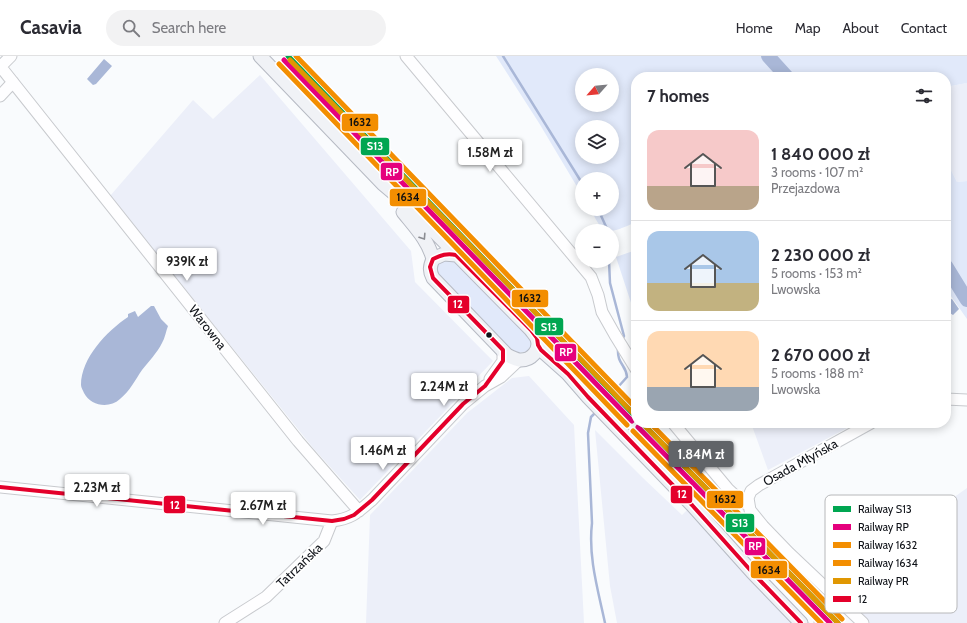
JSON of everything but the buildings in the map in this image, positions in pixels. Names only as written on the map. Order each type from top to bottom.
[{"type":"main road","points":[[260,56],[383,184],[409,206],[532,330],[541,350],[568,374],[607,418],[714,529],[752,572],[801,623]]},
{"type":"main road","points":[[383,184],[399,207],[422,234],[430,249],[433,259],[430,267],[430,273],[433,278],[507,355],[540,360],[553,368],[585,394]]},
{"type":"main road","points":[[433,259],[444,254],[456,255]]},
{"type":"main road","points":[[525,358],[537,350],[538,345]]},
{"type":"main road","points":[[714,529],[755,566],[810,623]]},
{"type":"street","points":[[0,66],[11,56]]},
{"type":"street","points":[[406,56],[591,277],[598,295],[602,312],[631,361]]},
{"type":"street","name":"Warowna","points":[[0,66],[298,441],[359,511]]},
{"type":"street","points":[[0,96],[13,82]]},
{"type":"street","points":[[0,487],[332,522],[345,519],[359,511],[372,500],[463,404],[484,386],[500,366],[504,356],[503,350]]},
{"type":"street","points":[[484,386],[501,377],[525,358]]},
{"type":"street","points":[[951,399],[967,400]]},
{"type":"street","points":[[677,428],[728,489],[748,505],[750,510],[763,526],[789,553],[825,586]]},
{"type":"street","name":"Osada Młyńska","points":[[748,505],[748,498],[751,491],[759,485],[862,428]]},
{"type":"street","name":"Tatrzańska","points":[[225,623],[266,597],[324,541],[332,522]]},
{"type":"street","points":[[820,623],[830,613]]},
{"type":"street","points":[[853,613],[863,623]]},
{"type":"shaded area","points":[[496,56],[967,56],[967,83],[951,86],[951,72],[631,72],[631,224],[619,229],[619,224],[599,224],[594,216],[619,216],[619,172],[575,172],[575,183],[539,123]]},
{"type":"shaded area","points":[[260,75],[411,251],[415,282],[493,361],[360,500],[314,449],[110,196],[193,100],[213,119]]},
{"type":"shaded area","points":[[967,83],[967,181],[957,182],[951,170],[951,86]]},
{"type":"shaded area","points":[[951,170],[957,182],[967,181],[967,319],[951,296]]},
{"type":"shaded area","points":[[631,252],[631,303],[619,266],[619,256]]},
{"type":"shaded area","points":[[445,258],[457,261],[528,331],[532,341],[532,348],[521,353],[510,349],[440,282],[437,268],[438,261]]},
{"type":"shaded area","points":[[529,376],[574,425],[584,623],[366,623],[370,515],[467,413],[512,378]]},
{"type":"shaded area","points":[[753,428],[847,428],[768,470]]},
{"type":"shaded area","points":[[595,430],[682,515],[692,505],[755,566],[810,623],[617,623],[610,586]]},
{"type":"shaded area","points":[[967,488],[967,623],[870,623],[860,613],[957,613],[957,495]]},
{"type":"water","points":[[104,59],[112,66],[96,84],[93,85],[87,79]]},
{"type":"water","points":[[951,299],[959,309],[953,315],[951,314]]},
{"type":"water","points":[[151,306],[154,306],[161,319],[168,326],[160,347],[124,396],[116,402],[106,405],[100,405],[91,401],[84,393],[81,385],[85,365],[90,355],[112,330],[128,317],[128,314],[135,311],[138,317]]},
{"type":"waterway","points":[[503,56],[575,172]]},
{"type":"waterway","points":[[768,56],[782,72]]},
{"type":"waterway","points":[[601,216],[605,224]]},
{"type":"waterway","points":[[609,268],[610,283],[624,336],[622,340]]},
{"type":"waterway","points":[[951,274],[967,300]]},
{"type":"waterway","points":[[601,406],[627,377],[625,369],[619,358],[618,348]]},
{"type":"waterway","points":[[597,411],[591,417],[588,433],[592,523],[591,548],[594,573],[605,623]]},
{"type":"rail line","name":"S13","points":[[288,56],[631,412]]},
{"type":"rail line","name":"1632","points":[[296,56],[631,403]]},
{"type":"rail line","name":"RP","points":[[284,60],[631,420]]},
{"type":"rail line","name":"PR","points":[[290,60],[631,411]]},
{"type":"rail line","name":"1634","points":[[279,64],[627,425]]},
{"type":"rail line","name":"RP","points":[[639,428],[830,623]]},
{"type":"rail line","name":"S13","points":[[647,428],[825,610]]},
{"type":"rail line","name":"PR","points":[[647,428],[825,610]]},
{"type":"rail line","name":"1632","points":[[655,428],[825,602]]},
{"type":"rail line","name":"1634","points":[[633,431],[821,623]]},
{"type":"rail line","name":"S13","points":[[828,613],[838,623]]},
{"type":"rail line","name":"PR","points":[[828,613],[838,623]]},
{"type":"rail line","name":"1632","points":[[836,613],[842,619]]},
{"type":"transit line","name":"12","points":[[0,487],[332,521],[344,519],[354,515],[372,500],[463,404],[485,386],[503,361],[503,350],[433,278],[430,267],[433,259],[439,256],[453,254],[456,255],[531,330],[537,338],[538,345],[541,350],[568,374],[801,623]]}]
